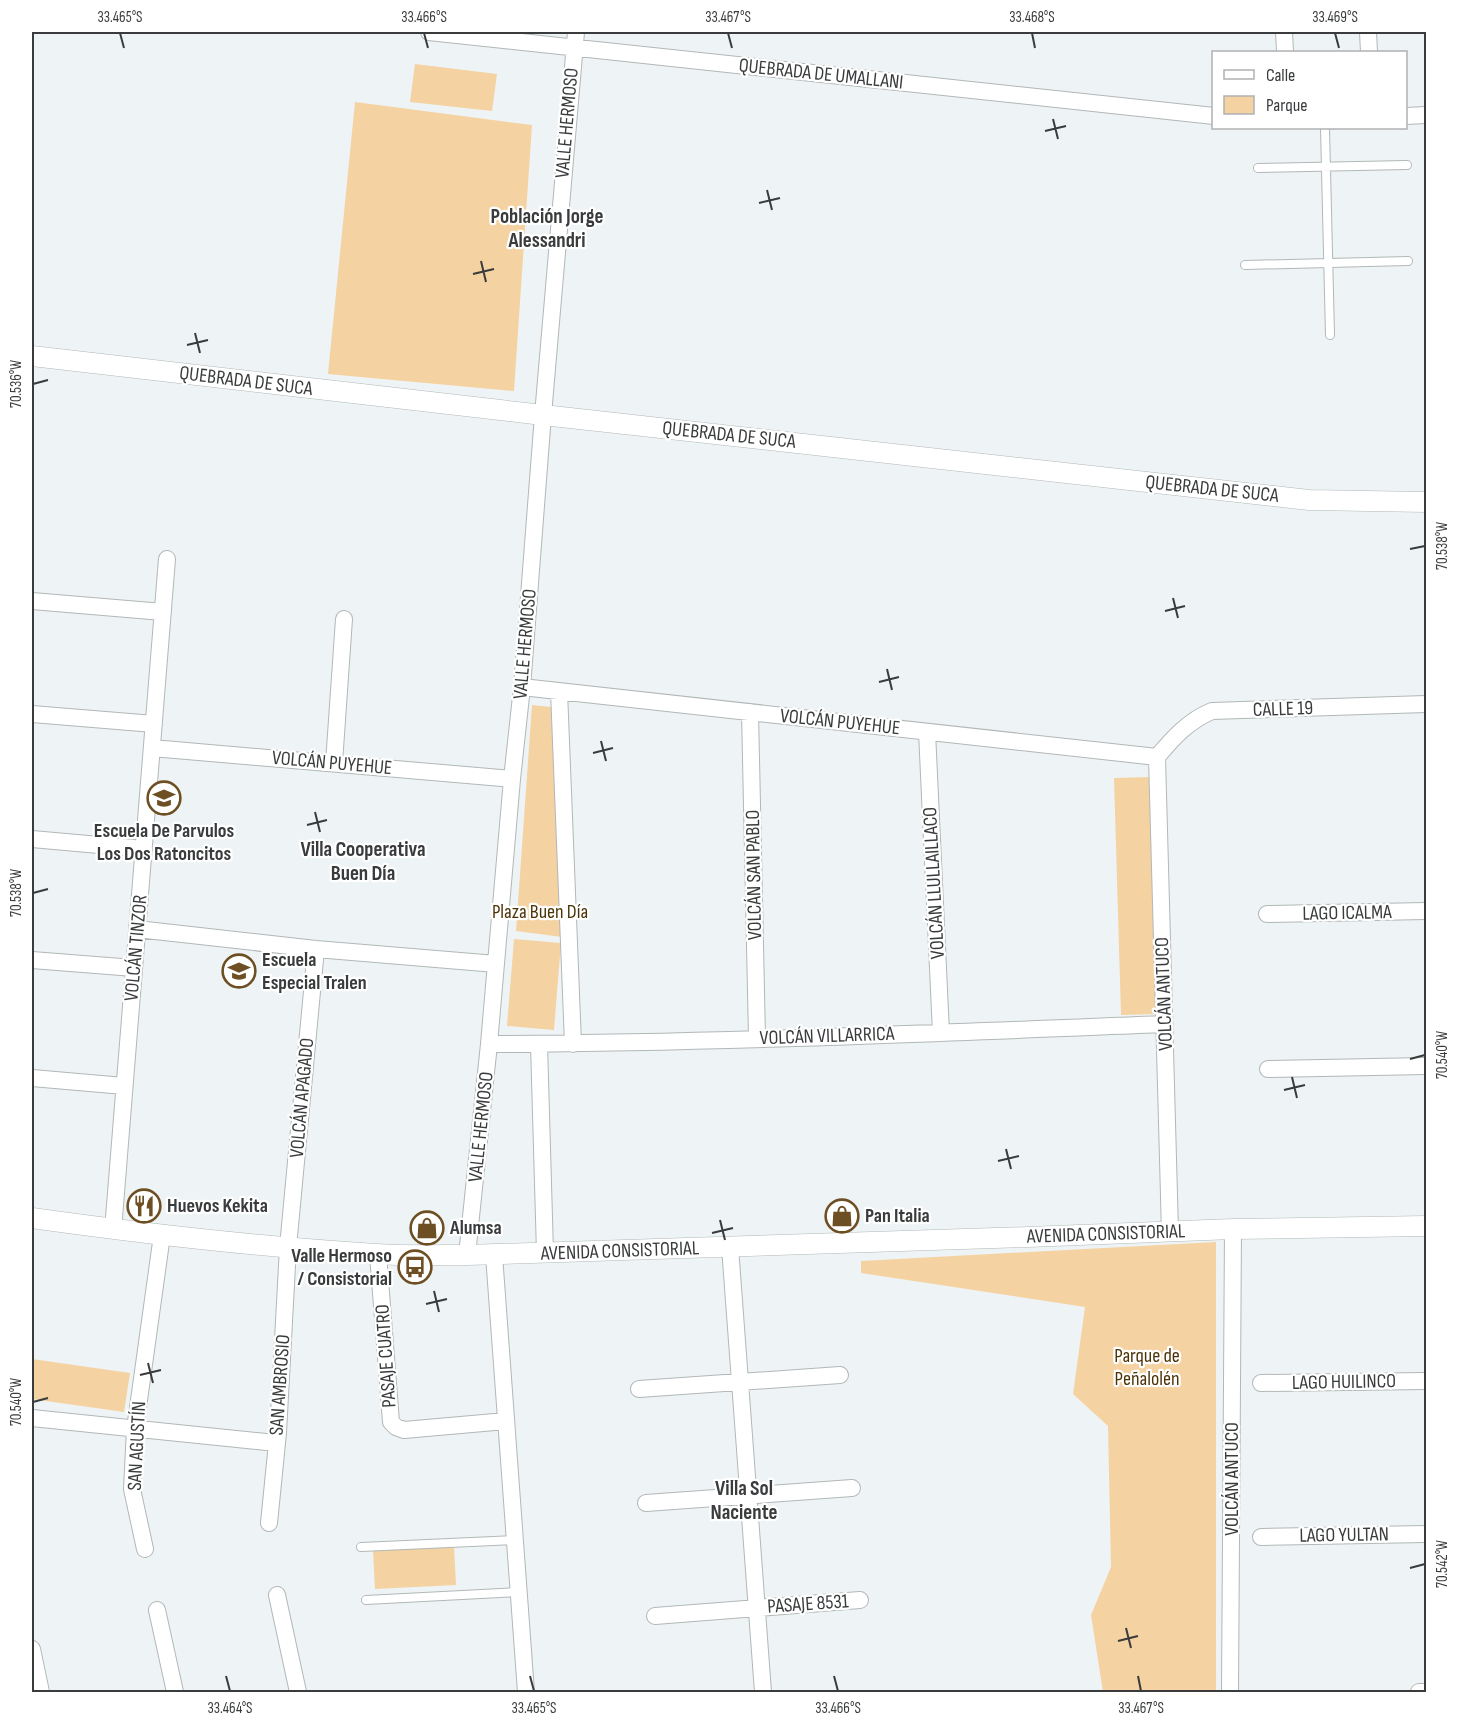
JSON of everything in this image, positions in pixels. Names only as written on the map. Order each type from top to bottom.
[{"type":"street","name":"QUEBRADA DE UMALLANI","points":[[429,32],[575,40],[1212,116]]},
{"type":"street","points":[[1284,32],[1285,51]]},
{"type":"street","points":[[1368,32],[1369,51]]},
{"type":"street","name":"VALLE HERMOSO","points":[[467,1255],[522,687],[575,40]]},
{"type":"street","points":[[1407,116],[1426,115]]},
{"type":"street","name":"QUEBRADA DE SUCA","points":[[32,356],[1309,500],[1426,502]]},
{"type":"street","name":"VOLCÁN TINZOR","points":[[113,1230],[167,559]]},
{"type":"street","points":[[32,602],[163,612]]},
{"type":"street","points":[[334,763],[344,619]]},
{"type":"street","name":"VOLCÁN PUYEHUE","points":[[522,687],[1157,757]]},
{"type":"street","name":"VALLE HERMOSO","points":[[559,692],[573,1044]]},
{"type":"street","name":"CALLE 19","points":[[1157,757],[1190,723],[1212,711],[1426,704]]},
{"type":"street","name":"VOLCÁN SAN PABLO","points":[[750,712],[758,1038]]},
{"type":"street","points":[[32,714],[153,724]]},
{"type":"street","name":"VOLCÁN LLULLAILLACO","points":[[927,732],[941,1033]]},
{"type":"street","name":"VOLCÁN PUYEHUE","points":[[152,748],[512,779]]},
{"type":"street","name":"VOLCÁN ANTUCO","points":[[1157,757],[1170,1232]]},
{"type":"street","points":[[32,839],[144,849]]},
{"type":"street","name":"LAGO ICALMA","points":[[1267,914],[1426,911]]},
{"type":"street","points":[[137,929],[316,949],[496,964]]},
{"type":"street","name":"VOLCÁN APAGADO","points":[[288,1247],[316,949]]},
{"type":"street","points":[[32,960],[134,968]]},
{"type":"street","name":"VOLCÁN VILLARRICA","points":[[489,1044],[573,1044],[1164,1024]]},
{"type":"street","points":[[539,1044],[545,1253]]},
{"type":"street","points":[[1268,1069],[1426,1066]]},
{"type":"street","points":[[32,1078],[124,1086]]},
{"type":"street","name":"AVENIDA CONSISTORIAL","points":[[32,1218],[113,1230],[288,1247],[378,1254],[467,1255],[1233,1229],[1426,1226]]},
{"type":"street","name":"VOLCÁN ANTUCO","points":[[1230,1692],[1233,1229]]},
{"type":"street","name":"SAN AGUSTÍN","points":[[146,1549],[132,1489],[135,1429],[162,1235]]},
{"type":"street","name":"SAN AMBROSIO","points":[[269,1523],[288,1247]]},
{"type":"street","points":[[730,1247],[763,1692]]},
{"type":"street","name":"PASAJE CUATRO","points":[[378,1254],[391,1422],[404,1430],[506,1421]]},
{"type":"street","points":[[494,1255],[526,1692]]},
{"type":"street","points":[[639,1389],[840,1375]]},
{"type":"street","name":"LAGO HUILINCO","points":[[1261,1383],[1426,1381]]},
{"type":"street","points":[[32,1418],[276,1443]]},
{"type":"street","points":[[646,1503],[852,1488]]},
{"type":"street","name":"LAGO YULTAN","points":[[1261,1537],[1426,1534]]},
{"type":"street","points":[[277,1595],[298,1692]]},
{"type":"street","name":"PASAJE 8531","points":[[655,1616],[860,1600]]},
{"type":"street","points":[[157,1610],[175,1692]]},
{"type":"street","points":[[32,1649],[41,1692]]},
{"type":"street","points":[[1419,1692],[1426,1692]]},
{"type":"lane","points":[[1325,129],[1330,335]]},
{"type":"lane","points":[[1258,168],[1407,165]]},
{"type":"lane","points":[[1245,265],[1408,261]]},
{"type":"lane","points":[[361,1547],[515,1540]]},
{"type":"lane","points":[[366,1600],[519,1592]]},
{"type":"green space","points":[[415,64],[497,74],[492,111],[410,102]]},
{"type":"green space","points":[[355,102],[532,125],[514,391],[328,374]]},
{"type":"green space","name":"Plaza Buen Día","points":[[532,705],[551,707],[562,937],[516,931]]},
{"type":"green space","points":[[1150,777],[1157,1014],[1121,1015],[1114,778]]},
{"type":"green space","points":[[514,939],[561,943],[554,1030],[507,1026]]},
{"type":"green space","name":"Parque de Peñalolén","points":[[1216,1242],[1216,1692],[1103,1692],[1091,1615],[1111,1567],[1108,1426],[1073,1394],[1085,1307],[861,1273],[861,1261]]},
{"type":"green space","points":[[32,1359],[130,1373],[124,1412],[32,1399]]},
{"type":"green space","points":[[454,1546],[456,1585],[375,1589],[373,1551]]},
{"type":"place","name":"Escuela De Parvulos Los Dos Ratoncitos","points":[[164,798]]},
{"type":"place","name":"Escuela Especial Tralen","points":[[239,971]]},
{"type":"place","name":"Huevos Kekita","points":[[144,1206]]},
{"type":"place","name":"Pan Italia","points":[[842,1216]]},
{"type":"place","name":"Alumsa","points":[[427,1228]]},
{"type":"place","name":"Valle Hermoso / Consistorial","points":[[415,1267]]},
{"type":"district","name":"Población Jorge Alessandri","points":[[547,228]]},
{"type":"district","name":"Villa Cooperativa Buen Día","points":[[363,861]]},
{"type":"district","name":"Villa Sol Naciente","points":[[744,1500]]}]
